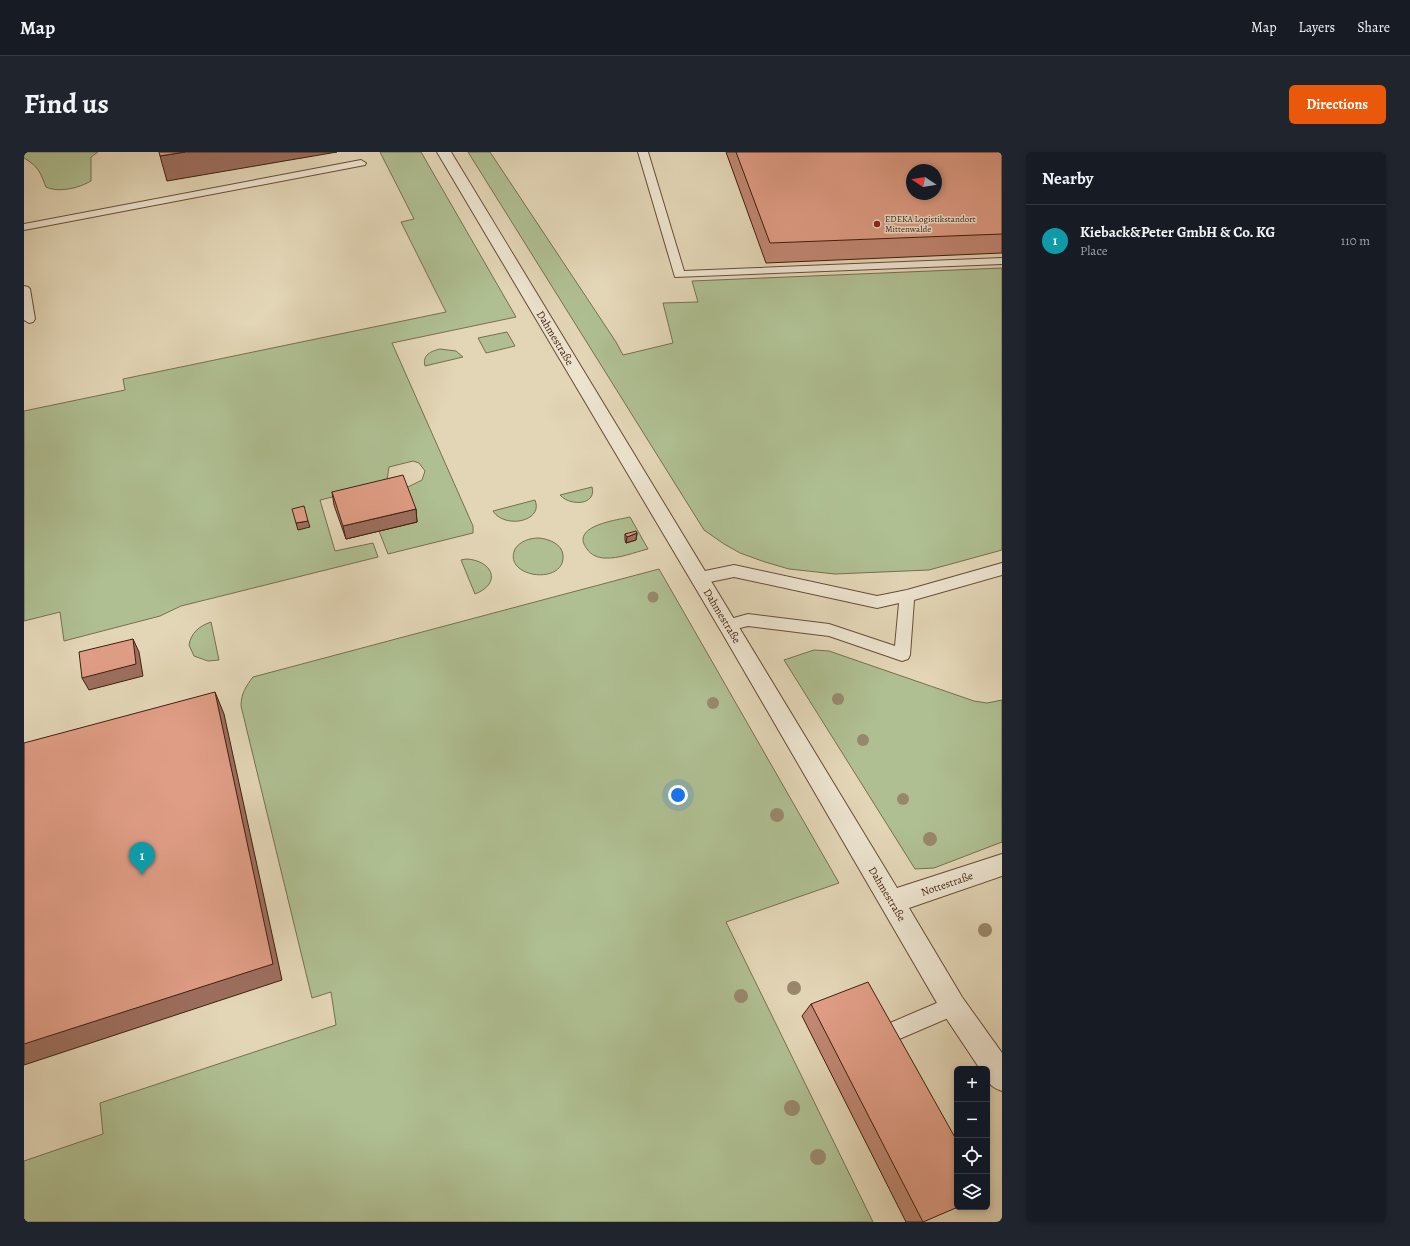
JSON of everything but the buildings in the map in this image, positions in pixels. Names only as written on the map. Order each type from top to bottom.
[{"type":"street","name":"Dahmestraße","points":[[444,152],[700,578],[953,1006],[1002,1077]]},
{"type":"street","name":"Nottestraße","points":[[891,902],[1002,865]]},
{"type":"lane","points":[[643,152],[679,275],[1002,262]]},
{"type":"lane","points":[[24,227],[361,163]]},
{"type":"lane","points":[[24,290],[29,319]]},
{"type":"lane","points":[[700,578],[734,571],[877,602],[907,596],[1002,569]]},
{"type":"lane","points":[[728,625],[748,620],[829,630],[902,655],[907,596]]},
{"type":"lane","points":[[890,1033],[953,1006]]},
{"type":"green space","points":[[24,152],[98,152],[91,157],[91,181],[75,188],[57,190],[46,187],[38,170],[33,164],[24,158]]},
{"type":"green space","points":[[380,152],[421,152],[516,317],[392,343],[473,526],[473,533],[388,554],[379,531],[417,522],[404,489],[422,480],[425,471],[419,463],[413,461],[389,467],[387,480],[382,485],[320,500],[335,551],[373,543],[378,557],[181,606],[160,616],[64,641],[60,612],[24,621],[24,411],[125,390],[123,379],[446,312],[401,222],[414,219]]},
{"type":"green space","points":[[468,152],[490,152],[616,342],[623,355],[673,343],[663,303],[698,302],[692,281],[1002,268],[1002,550],[929,570],[835,574],[789,569],[765,562],[740,553],[704,530]]},
{"type":"green space","points":[[507,332],[515,346],[486,353],[478,338]]},
{"type":"green space","points":[[440,349],[456,351],[463,357],[425,366],[424,362],[426,356],[433,351]]},
{"type":"green space","points":[[592,487],[590,498],[586,501],[570,501],[564,499],[560,495]]},
{"type":"green space","points":[[535,500],[536,508],[534,514],[529,518],[522,520],[505,520],[498,517],[493,511]]},
{"type":"green space","points":[[630,517],[648,549],[621,556],[602,558],[597,557],[587,549],[583,541],[584,535],[589,530],[606,522]]},
{"type":"green space","points":[[539,538],[558,545],[563,555],[561,565],[555,571],[546,574],[525,572],[517,567],[513,559],[515,549],[522,542],[529,539]]},
{"type":"green space","points":[[461,560],[475,560],[482,563],[491,573],[489,584],[475,594]]},
{"type":"green space","points":[[659,569],[839,883],[726,922],[873,1222],[24,1222],[24,1161],[103,1134],[100,1103],[336,1025],[331,992],[312,998],[241,706],[244,690],[253,677]]},
{"type":"green space","points":[[211,622],[219,660],[208,661],[194,656],[189,645],[196,630]]},
{"type":"green space","points":[[814,650],[829,651],[974,701],[987,703],[1002,700],[1002,842],[934,868],[915,869],[784,660]]},
{"type":"place","name":"EDEKA Logistikstandort Mittenwalde","points":[[877,224]]},
{"type":"place","name":"Kieback&Peter GmbH & Co. KG","points":[[142,875]]}]
